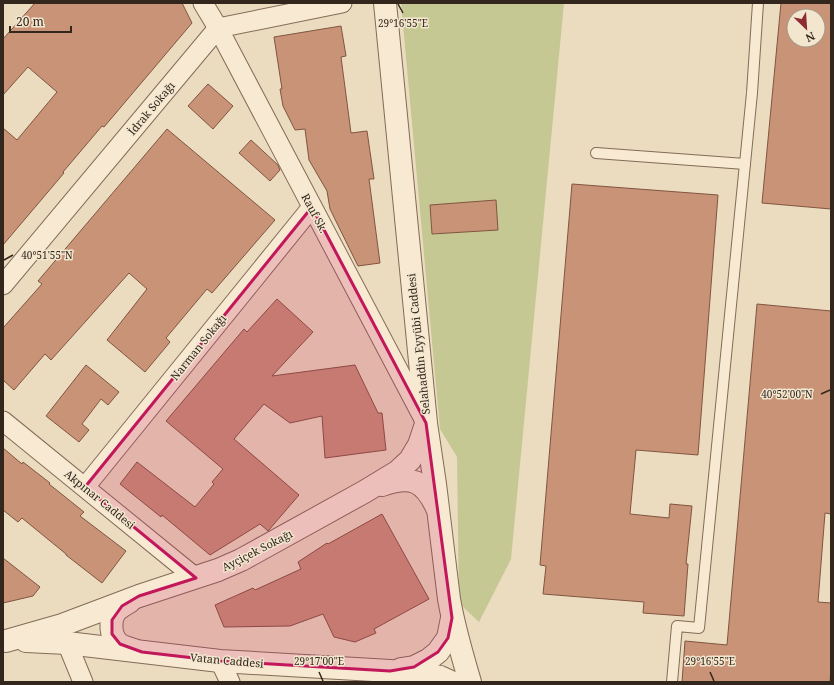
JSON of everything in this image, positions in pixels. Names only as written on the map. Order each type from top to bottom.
[{"type":"street","name":"Rauf Sk.","points":[[203,3],[218,28],[426,423]]},
{"type":"street","points":[[218,28],[342,3]]},
{"type":"street","name":"Selahaddin Eyyübi Caddesi","points":[[385,3],[426,423],[439,511],[452,618],[460,651],[470,682]]},
{"type":"street","name":"İdrak Sokağı","points":[[3,285],[218,28]]},
{"type":"street","name":"Narman Sokağı","points":[[85,487],[312,207]]},
{"type":"street","name":"Akpınar Caddesi","points":[[3,421],[196,578]]},
{"type":"street","name":"Ayçiçek Sokağı","points":[[4,641],[62,625],[139,596],[196,578],[241,560],[398,472],[410,460],[419,445],[426,423]]},
{"type":"street","points":[[364,492],[395,480],[405,479],[424,487],[432,497],[439,511]]},
{"type":"street","points":[[139,596],[115,612],[112,620],[112,634],[120,644],[142,652]]},
{"type":"street","points":[[390,671],[414,667],[428,660],[438,652],[448,638],[452,618]]},
{"type":"street","name":"Vatan Caddesi","points":[[4,641],[67,643],[220,661],[390,671],[440,677],[451,682]]},
{"type":"street","points":[[67,643],[83,682]]},
{"type":"street","points":[[220,661],[230,682]]},
{"type":"street","points":[[390,671],[412,678],[419,682]]},
{"type":"lane","points":[[672,682],[677,626],[699,628],[752,93],[758,3]]},
{"type":"lane","points":[[596,153],[745,164]]},
{"type":"highlighted area","points":[[312,207],[426,423],[452,618],[448,638],[438,652],[414,667],[390,671],[220,661],[142,652],[120,644],[112,634],[112,620],[122,606],[139,596],[196,578],[85,487]]},
{"type":"green space","points":[[401,3],[564,3],[511,559],[479,622],[459,603],[457,457],[440,429]]},
{"type":"building","points":[[35,3],[182,3],[192,23],[104,127],[102,126],[3,245],[3,128],[17,140],[57,92],[28,67],[3,95],[3,39]]},
{"type":"building","points":[[781,3],[831,3],[831,209],[762,203]]},
{"type":"building","points":[[341,26],[346,56],[341,57],[351,133],[367,131],[374,179],[369,179],[380,263],[358,266],[330,209],[327,191],[309,160],[305,129],[295,130],[283,106],[280,89],[282,89],[274,37]]},
{"type":"building","points":[[208,84],[233,106],[213,129],[188,106]]},
{"type":"building","points":[[167,129],[275,220],[212,293],[207,289],[166,338],[170,342],[145,372],[107,340],[147,289],[129,273],[51,360],[45,354],[14,390],[3,380],[3,328],[42,284],[38,281]]},
{"type":"building","points":[[251,140],[278,165],[280,170],[270,181],[239,153]]},
{"type":"building","points":[[572,184],[718,195],[698,455],[636,450],[630,514],[669,518],[670,504],[692,506],[686,564],[688,564],[684,616],[643,613],[644,602],[543,594],[546,566],[540,565]]},
{"type":"building","points":[[496,200],[498,230],[432,234],[430,205]]},
{"type":"building","points":[[277,299],[313,332],[272,376],[355,365],[378,413],[382,413],[386,450],[325,458],[322,416],[290,423],[264,404],[234,439],[299,495],[268,531],[260,524],[210,555],[162,515],[161,517],[120,484],[137,462],[195,507],[214,484],[212,482],[223,469],[166,421],[244,329],[247,332]]},
{"type":"building","points":[[757,304],[831,311],[831,514],[825,513],[818,602],[831,603],[830,682],[682,682],[685,641],[727,645]]},
{"type":"building","points":[[86,365],[119,392],[108,405],[101,399],[82,424],[89,430],[79,442],[46,416]]},
{"type":"building","points":[[3,448],[22,464],[23,462],[50,483],[49,484],[84,512],[80,516],[126,551],[102,583],[22,518],[18,522],[3,510]]},
{"type":"building","points":[[382,514],[429,599],[374,629],[376,633],[355,642],[334,637],[323,614],[290,626],[224,627],[215,605],[253,588],[255,590],[301,569],[298,562],[327,543],[328,544]]},
{"type":"building","points":[[3,558],[40,587],[33,596],[3,603]]}]
